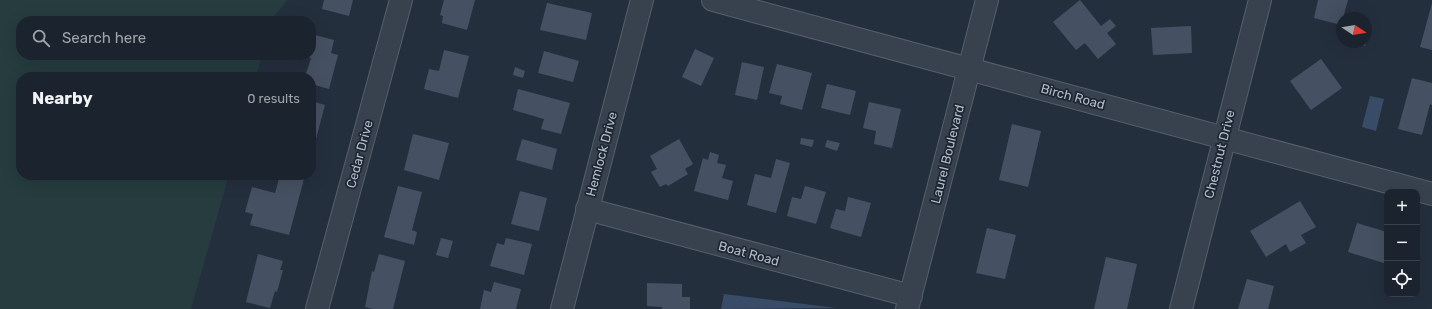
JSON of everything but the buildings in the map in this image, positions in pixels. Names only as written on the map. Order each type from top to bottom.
[{"type":"street","name":"Cedar Drive","points":[[317,309],[401,0]]},
{"type":"street","name":"Hemlock Drive","points":[[562,309],[642,0]]},
{"type":"street","name":"Birch Road","points":[[713,0],[1432,194]]},
{"type":"street","name":"Laurel Boulevard","points":[[909,303],[987,0]]},
{"type":"street","name":"Chestnut Drive","points":[[1181,309],[1260,0]]},
{"type":"street","name":"Boat Road","points":[[587,209],[909,303]]},
{"type":"green space","points":[[0,0],[287,0],[275,16],[16,16],[16,60],[261,60],[257,72],[16,72],[16,180],[228,180],[191,309],[0,309]]},
{"type":"water","points":[[1370,96],[1384,99],[1376,131],[1362,127]]},
{"type":"water","points":[[724,294],[836,308],[721,309]]}]
